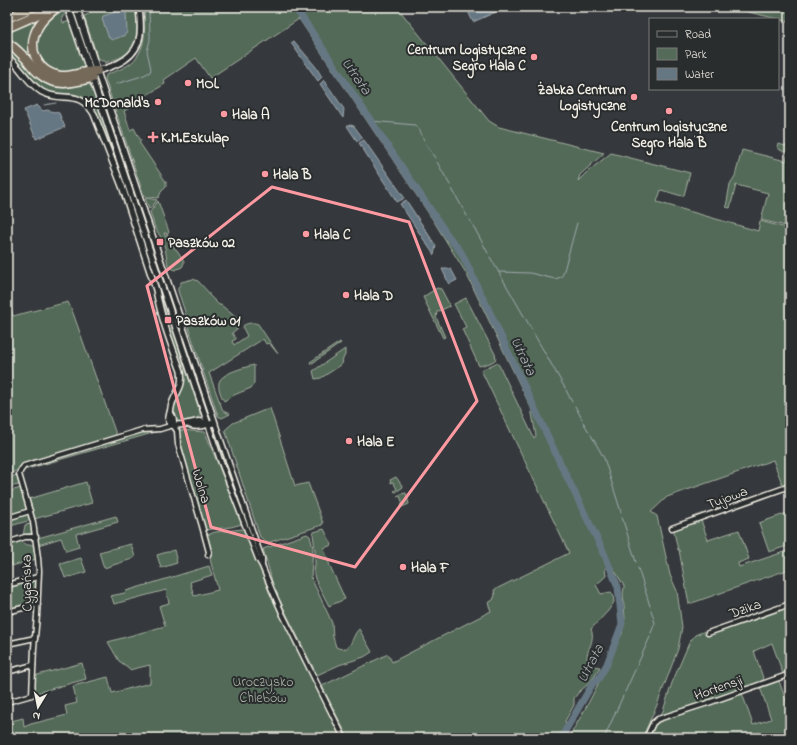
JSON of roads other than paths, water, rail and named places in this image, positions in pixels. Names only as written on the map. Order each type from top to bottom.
[{"type":"highway","points":[[7,18],[33,7]]},
{"type":"highway","points":[[7,28],[55,7]]},
{"type":"highway","points":[[55,7],[43,19],[35,33],[33,44],[34,56],[42,68],[54,75],[72,76],[93,73]]},
{"type":"highway","points":[[7,43],[17,49],[41,76],[51,81],[67,83],[93,73]]},
{"type":"main road","points":[[76,8],[93,73]]},
{"type":"main road","points":[[69,10],[93,73]]},
{"type":"street","points":[[93,73],[121,62],[133,53],[140,36],[139,7]]},
{"type":"street","points":[[7,57],[16,64],[20,71],[34,86],[49,95],[80,100],[90,108],[94,114],[122,186],[156,290],[160,311],[181,371],[181,385],[172,404],[168,417],[169,422],[173,425],[188,424],[192,426],[204,426],[215,423]]},
{"type":"street","points":[[93,73],[262,558],[262,566]]},
{"type":"street","points":[[93,73],[208,424],[241,517],[283,615],[344,738]]},
{"type":"street","name":"Cygańska","points":[[7,702],[32,695],[38,604],[38,558],[36,537],[19,474],[22,468],[26,465],[142,430],[160,429],[173,425]]},
{"type":"street","name":"Wolna","points":[[173,425],[177,431],[178,444],[202,526],[209,552],[208,555]]},
{"type":"street","name":"Tujowa","points":[[672,528],[790,486]]},
{"type":"street","points":[[7,518],[30,511]]},
{"type":"street","points":[[7,543],[25,538],[36,537]]},
{"type":"street","points":[[7,585],[38,577]]},
{"type":"street","points":[[7,612],[38,604]]},
{"type":"street","name":"Dzika","points":[[708,633],[790,604]]},
{"type":"street","points":[[7,644],[35,638]]},
{"type":"street","points":[[7,672],[33,665]]},
{"type":"street","name":"Hortensji","points":[[646,738],[653,722],[662,717],[708,703],[790,674]]},
{"type":"water","points":[[466,7],[505,7],[505,8],[473,22]]},
{"type":"water","points":[[122,10],[126,12],[127,32],[125,35],[112,40],[109,38],[102,19],[103,16]]},
{"type":"water","points":[[294,41],[316,67],[322,77],[318,81],[291,43]]},
{"type":"water","points":[[324,80],[344,109],[343,118],[320,84]]},
{"type":"water","points":[[37,105],[43,111],[47,110],[59,113],[65,127],[36,139],[24,110]]},
{"type":"water","points":[[347,126],[354,126],[363,138],[357,141]]},
{"type":"water","points":[[364,140],[404,197],[403,199],[397,202],[359,143]]},
{"type":"water","points":[[406,200],[436,246],[434,255],[400,204]]},
{"type":"water","points":[[442,269],[451,269],[457,280],[449,284]]},
{"type":"waterway","name":"Utrata","points":[[295,7],[448,236],[461,252],[603,551],[618,587],[622,624],[607,664],[599,678],[593,683],[561,738]]},
{"type":"waterway","points":[[116,84],[150,72],[151,69],[147,51],[150,40],[149,13],[154,11]]},
{"type":"waterway","points":[[44,105],[56,103]]},
{"type":"waterway","points":[[371,121],[415,125],[420,131],[424,140]]},
{"type":"waterway","points":[[426,144],[435,158]]},
{"type":"waterway","points":[[437,162],[450,185]]},
{"type":"waterway","points":[[452,189],[467,216]]},
{"type":"waterway","points":[[470,220],[488,253]]},
{"type":"waterway","points":[[499,272],[530,273],[555,279],[561,277],[577,223]]},
{"type":"waterway","points":[[490,257],[532,330]]},
{"type":"waterway","points":[[534,334],[565,388]]},
{"type":"waterway","points":[[566,390],[572,402]]},
{"type":"waterway","points":[[575,406],[582,419]]},
{"type":"waterway","points":[[583,422],[589,432]]},
{"type":"waterway","points":[[591,435],[604,458],[621,512]]},
{"type":"waterway","points":[[622,517],[636,562]]},
{"type":"waterway","points":[[638,568],[650,606]]},
{"type":"waterway","points":[[651,610],[655,623],[651,633]]},
{"type":"waterway","points":[[625,692],[650,637]]},
{"type":"waterway","points":[[605,736],[623,696]]},
{"type":"place","name":"Centrum Logistyczne Segro Hala C","points":[[534,57]]},
{"type":"place","name":"MOL","points":[[188,83]]},
{"type":"place","name":"Żabka Centrum Logistyczne","points":[[634,97]]},
{"type":"place","name":"McDonald's","points":[[158,102]]},
{"type":"place","name":"Centrum logistyczne Segro Hala B","points":[[669,111]]},
{"type":"place","name":"Hala A","points":[[224,114]]},
{"type":"place","name":"K.M.Eskulap","points":[[153,137]]},
{"type":"place","name":"Hala B","points":[[265,174]]},
{"type":"place","name":"Hala C","points":[[306,234]]},
{"type":"place","name":"Paszków 02","points":[[160,242]]},
{"type":"place","name":"Hala D","points":[[346,295]]},
{"type":"place","name":"Paszków 01","points":[[168,320]]},
{"type":"place","name":"Hala E","points":[[349,441]]},
{"type":"place","name":"Hala F","points":[[403,567]]},
{"type":"park label","name":"Uroczysko Chlebów","points":[[263,690]]}]
